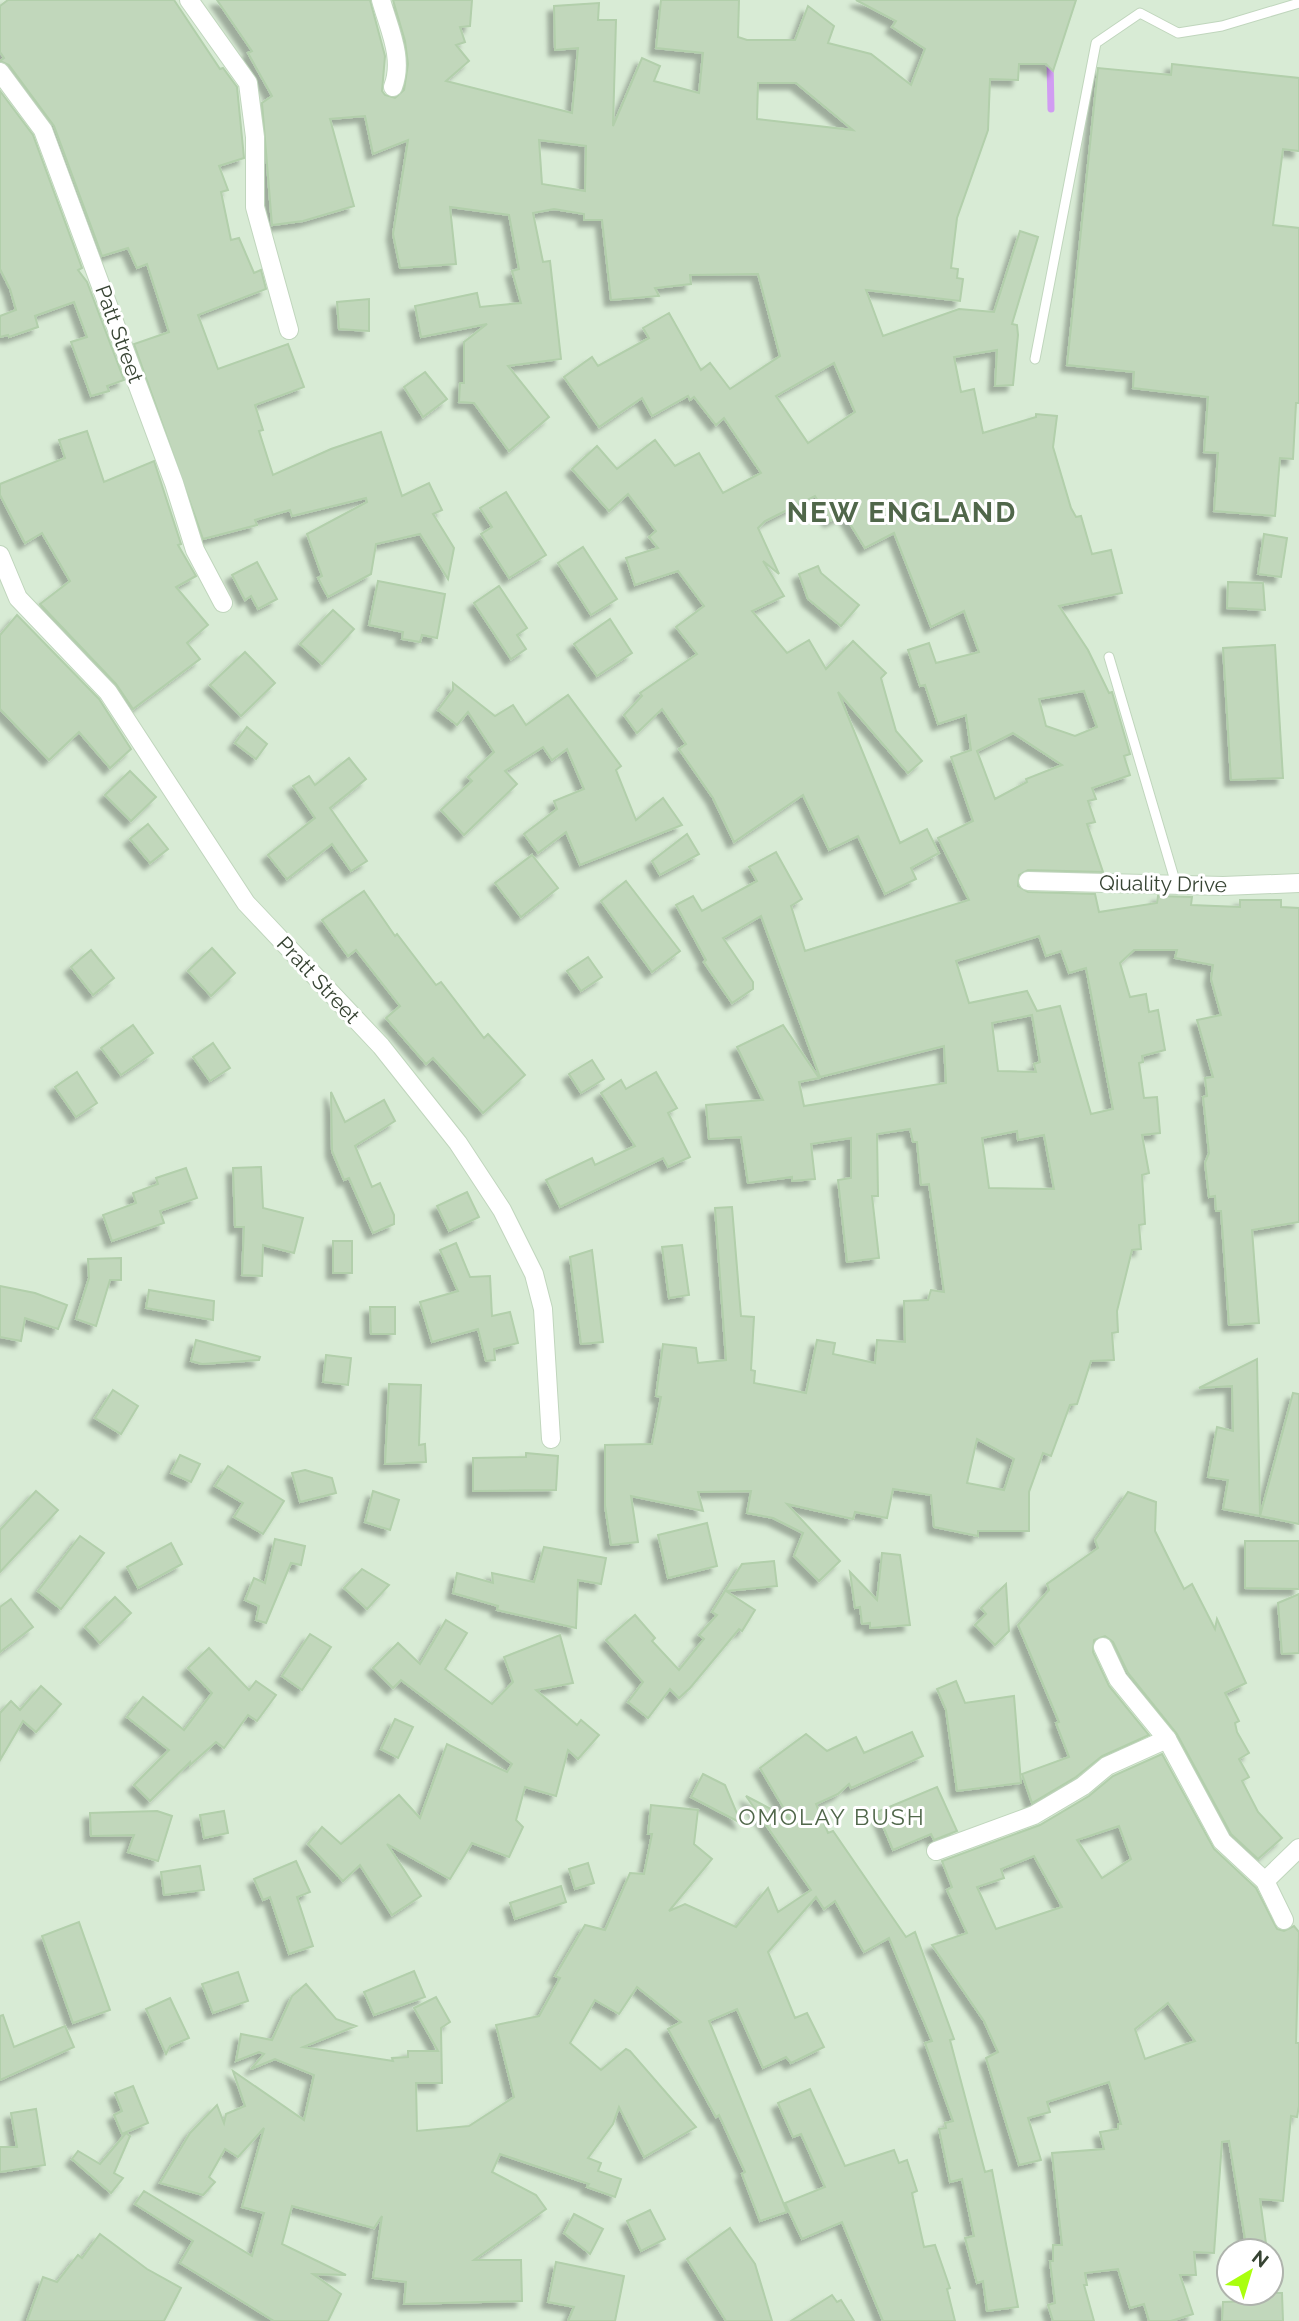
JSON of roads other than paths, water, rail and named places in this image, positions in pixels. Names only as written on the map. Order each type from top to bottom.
[{"type":"street","points":[[189,0],[248,83],[254,137],[255,207],[289,330]]},
{"type":"street","points":[[381,0],[398,57],[398,73],[393,87]]},
{"type":"street","name":"Patt Street","points":[[0,72],[43,130],[174,483],[195,550],[223,603]]},
{"type":"street","name":"Pratt Street","points":[[0,555],[18,598],[108,692],[246,903],[381,1046],[458,1143],[502,1210],[534,1274],[543,1309],[551,1439]]},
{"type":"street","name":"Qiuality Drive","points":[[1028,881],[1299,883]]},
{"type":"street","points":[[1103,1647],[1118,1679],[1167,1739],[1222,1841],[1265,1881],[1284,1920]]},
{"type":"street","points":[[936,1851],[1034,1815],[1083,1786],[1107,1766],[1167,1739]]},
{"type":"street","points":[[1265,1881],[1299,1848]]},
{"type":"lane","points":[[1035,359],[1096,43],[1140,13],[1178,33],[1222,26],[1299,4]]},
{"type":"lane","points":[[1109,657],[1176,884]]},
{"type":"waterway","points":[[1050,61],[1051,109]]},
{"type":"district","name":"NEW ENGLAND","points":[[902,512]]},
{"type":"district","name":"OMOLAY BUSH","points":[[832,1817]]}]
